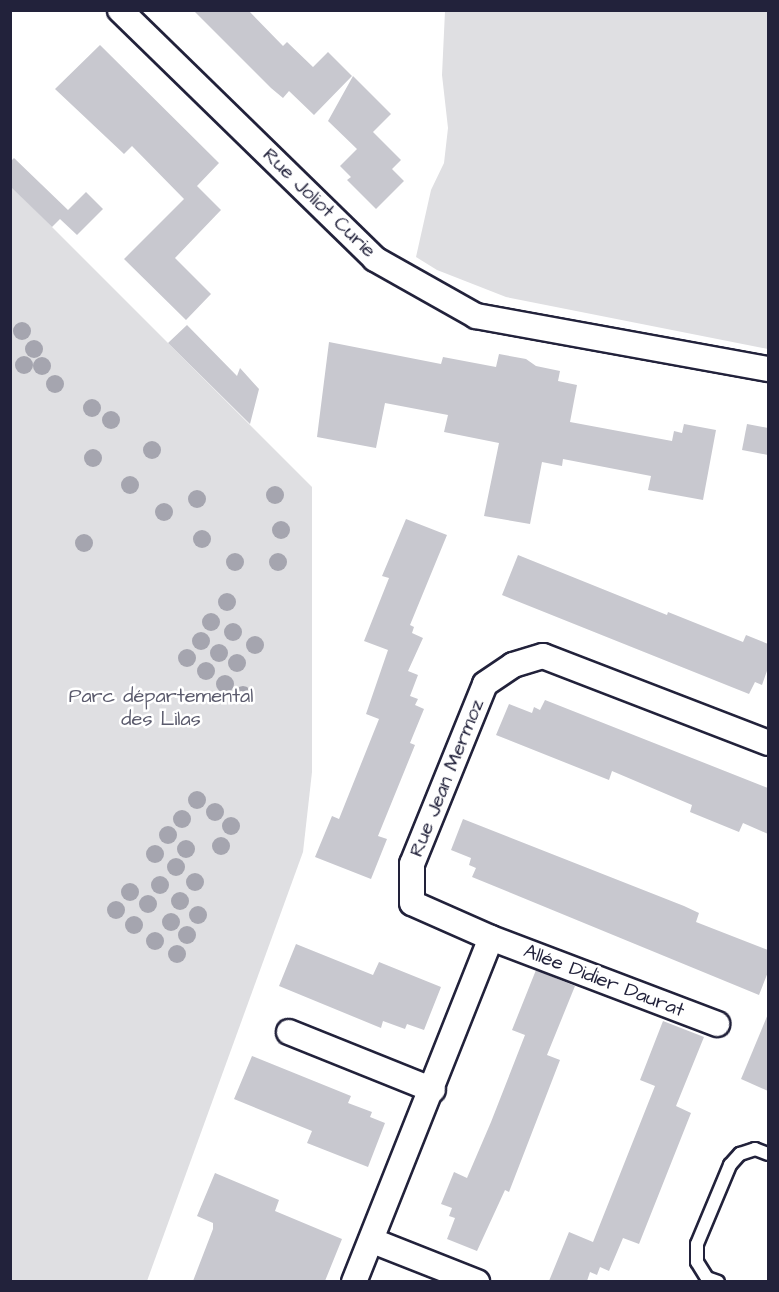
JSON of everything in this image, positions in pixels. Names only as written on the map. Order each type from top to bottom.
[{"type":"street","name":"Rue Joliot Curie","points":[[120,10],[375,259],[476,316],[768,369]]},
{"type":"street","name":"Rue Jean Mermoz","points":[[491,938],[412,903],[412,864],[484,684],[513,665],[543,656],[768,743]]},
{"type":"street","name":"Allée Didier Daurat","points":[[491,938],[717,1024]]},
{"type":"street","points":[[354,1281],[373,1240],[433,1090],[491,938]]},
{"type":"street","points":[[289,1032],[433,1090]]},
{"type":"street","points":[[373,1240],[477,1281]]},
{"type":"lane","points":[[718,1281],[707,1278],[697,1262],[698,1244],[730,1165],[740,1154],[755,1149],[768,1154]]},
{"type":"green space","points":[[445,11],[768,11],[768,349],[506,297],[437,270],[416,257],[431,190],[444,163],[448,128],[442,75]]},
{"type":"green space","name":"Parc départemental des Lilas","points":[[11,186],[312,487],[312,772],[303,852],[147,1281],[11,1281]]},
{"type":"building","points":[[193,10],[248,10],[283,46],[287,42],[313,67],[328,52],[352,76],[314,115],[289,91],[283,98],[271,88]]},
{"type":"building","points":[[100,45],[219,163],[197,186],[221,210],[175,258],[211,294],[186,320],[124,259],[184,199],[132,146],[124,154],[55,89]]},
{"type":"building","points":[[353,76],[391,114],[373,132],[401,160],[392,169],[404,181],[376,209],[347,180],[351,177],[340,166],[357,149],[328,121]]},
{"type":"building","points":[[14,158],[68,210],[86,192],[103,209],[77,235],[60,219],[52,227],[10,186],[10,162]]},
{"type":"building","points":[[187,325],[237,376],[240,368],[259,389],[250,424],[168,343]]},
{"type":"building","points":[[329,342],[441,364],[443,357],[496,367],[499,354],[526,359],[536,366],[560,371],[558,381],[577,385],[570,422],[672,441],[674,431],[682,433],[684,424],[716,430],[703,500],[648,490],[651,476],[563,459],[562,466],[542,462],[530,524],[484,516],[499,443],[444,432],[448,415],[385,403],[376,448],[317,437]]},
{"type":"building","points":[[747,424],[768,428],[768,455],[742,450]]},
{"type":"building","points":[[406,519],[447,535],[410,625],[414,627],[412,633],[423,638],[408,671],[418,675],[410,696],[418,699],[415,705],[424,709],[410,743],[415,745],[378,836],[387,839],[371,879],[315,857],[332,816],[339,819],[379,719],[366,714],[388,650],[364,641],[389,578],[382,576]]},
{"type":"building","points":[[518,555],[667,615],[668,612],[743,642],[746,635],[768,644],[768,668],[762,685],[755,682],[749,694],[502,595]]},
{"type":"building","points":[[545,700],[768,788],[768,834],[743,823],[739,832],[690,812],[692,805],[612,771],[609,780],[496,735],[509,704],[532,713],[534,707],[540,710]]},
{"type":"building","points":[[463,819],[684,906],[699,913],[696,922],[768,950],[768,972],[759,995],[472,877],[476,868],[469,865],[471,858],[451,850]]},
{"type":"building","points":[[296,944],[373,975],[379,962],[441,987],[424,1030],[407,1024],[405,1029],[383,1021],[381,1028],[279,986]]},
{"type":"building","points":[[536,970],[575,986],[547,1055],[560,1060],[509,1192],[505,1190],[477,1251],[447,1239],[455,1218],[449,1216],[452,1208],[441,1204],[454,1172],[467,1178],[491,1122],[525,1035],[512,1030]]},
{"type":"building","points":[[768,1014],[768,1091],[741,1079]]},
{"type":"building","points":[[663,1021],[704,1037],[676,1106],[691,1113],[639,1244],[623,1238],[609,1271],[600,1267],[597,1275],[590,1272],[587,1281],[549,1281],[569,1232],[593,1242],[655,1086],[640,1080]]},
{"type":"building","points":[[252,1056],[351,1096],[348,1103],[372,1112],[370,1117],[385,1123],[368,1167],[307,1143],[312,1131],[234,1099]]},
{"type":"building","points":[[215,1173],[279,1200],[275,1211],[342,1239],[325,1281],[193,1281],[213,1229],[213,1223],[197,1216]]}]
